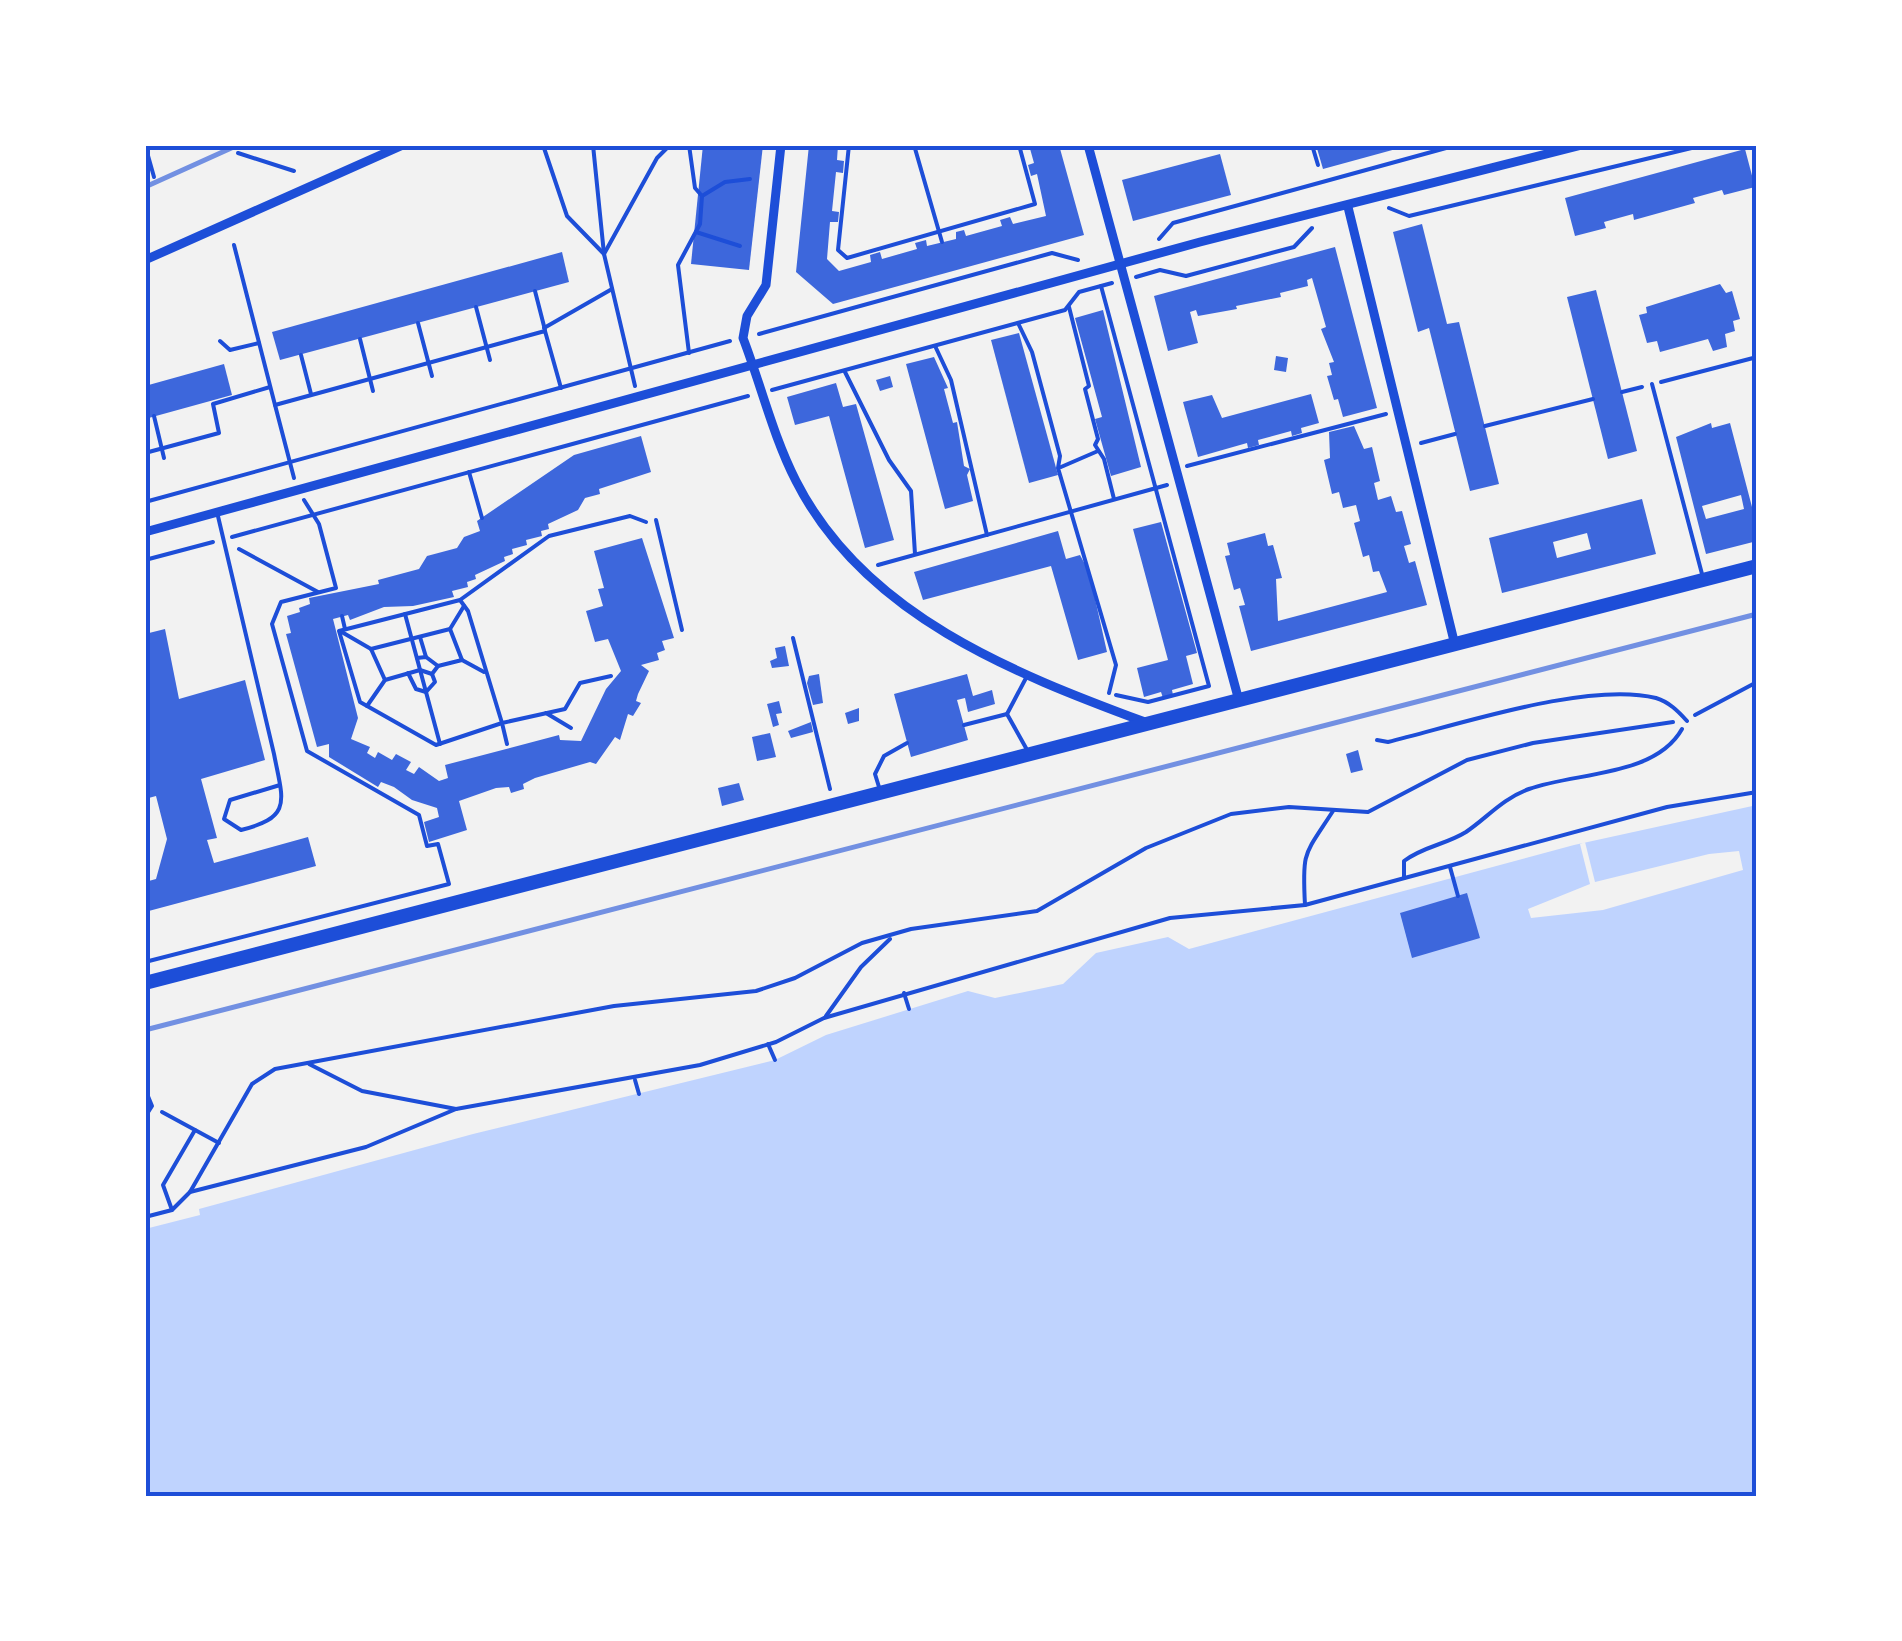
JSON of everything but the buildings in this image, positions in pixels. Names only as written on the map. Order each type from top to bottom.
[{"type":"main road","points":[[145,983],[882,796],[1238,696],[1757,566]]},
{"type":"street","points":[[145,260],[403,145]]},
{"type":"street","points":[[781,145],[766,284],[747,316],[744,338],[796,482],[831,538],[914,614],[1026,678],[1145,722]]},
{"type":"street","points":[[1088,145],[1176,482],[1238,696]]},
{"type":"street","points":[[145,532],[1121,264],[1349,212],[1582,145]]},
{"type":"street","points":[[1349,212],[1454,641]]},
{"type":"lane","points":[[1652,384],[1704,579]]},
{"type":"lane","points":[[216,512],[280,785],[281,807],[272,823],[241,830],[224,819],[230,800],[280,785]]},
{"type":"lane","points":[[964,725],[1007,714],[1026,678]]},
{"type":"lane","points":[[1377,740],[1388,742],[1542,704],[1598,698],[1661,699],[1687,721]]},
{"type":"lane","points":[[1007,714],[1022,734],[1029,756]]},
{"type":"lane","points":[[882,796],[875,774],[884,756],[907,743]]},
{"type":"lane","points":[[145,1088],[152,1106],[145,1117]]},
{"type":"path","points":[[145,145],[154,177]]},
{"type":"path","points":[[543,145],[567,216],[604,254]]},
{"type":"path","points":[[593,145],[604,254],[642,425]]},
{"type":"path","points":[[604,254],[657,158],[670,145]]},
{"type":"path","points":[[690,145],[695,188],[702,196]]},
{"type":"path","points":[[849,145],[838,250],[847,258],[1036,204],[1019,145]]},
{"type":"path","points":[[875,145],[914,145],[942,242]]},
{"type":"path","points":[[1312,145],[1318,165]]},
{"type":"path","points":[[1146,242],[1161,238],[1173,223],[1456,145]]},
{"type":"path","points":[[1349,212],[1390,208],[1410,216],[1704,145]]},
{"type":"path","points":[[238,153],[294,172]]},
{"type":"path","points":[[689,353],[678,265],[696,232],[702,196],[725,182],[750,179]]},
{"type":"path","points":[[145,560],[935,346],[1068,306],[1079,292],[1123,280],[1160,270],[1186,276],[1294,247],[1310,228],[1321,226]]},
{"type":"path","points":[[696,232],[740,246]]},
{"type":"path","points":[[145,962],[449,884],[438,844],[426,846],[419,816],[307,751],[272,624],[280,602],[336,589],[320,524],[297,490],[234,245]]},
{"type":"path","points":[[145,502],[1052,253],[1076,260],[1090,257]]},
{"type":"path","points":[[950,272],[952,280]]},
{"type":"path","points":[[1092,689],[1148,702],[1209,686],[1102,286]]},
{"type":"path","points":[[275,406],[545,330],[612,289]]},
{"type":"path","points":[[536,291],[561,388]]},
{"type":"path","points":[[1068,306],[1089,386],[1086,389],[1098,451],[1114,499]]},
{"type":"path","points":[[476,307],[490,360]]},
{"type":"path","points":[[1018,322],[1032,352],[1060,456],[1058,468],[1116,665],[1108,694]]},
{"type":"path","points":[[418,323],[432,376]]},
{"type":"path","points":[[360,338],[373,391]]},
{"type":"path","points":[[220,342],[230,350],[259,343]]},
{"type":"path","points":[[935,346],[951,380],[987,535]]},
{"type":"path","points":[[300,355],[312,395]]},
{"type":"path","points":[[1622,392],[1757,356]]},
{"type":"path","points":[[844,370],[890,460],[911,491],[915,554]]},
{"type":"path","points":[[145,454],[220,433],[213,404],[270,387]]},
{"type":"path","points":[[1485,426],[1593,399]]},
{"type":"path","points":[[1173,470],[1397,411]]},
{"type":"path","points":[[154,416],[164,458]]},
{"type":"path","points":[[1406,446],[1456,434]]},
{"type":"path","points":[[1058,468],[1098,451]]},
{"type":"path","points":[[470,472],[482,518]]},
{"type":"path","points":[[864,569],[1176,482]]},
{"type":"path","points":[[342,630],[460,600],[548,536],[630,516],[646,522]]},
{"type":"path","points":[[656,520],[682,630]]},
{"type":"path","points":[[229,544],[318,592]]},
{"type":"path","points":[[494,564],[496,572]]},
{"type":"path","points":[[879,564],[892,578]]},
{"type":"path","points":[[460,600],[507,744]]},
{"type":"path","points":[[371,648],[450,628],[464,606]]},
{"type":"path","points":[[406,614],[440,744]]},
{"type":"path","points":[[342,616],[360,702],[440,744],[565,709],[580,683],[611,676]]},
{"type":"path","points":[[450,628],[462,660],[486,673]]},
{"type":"path","points":[[342,630],[371,648],[385,680]]},
{"type":"path","points":[[420,637],[426,657],[438,666]]},
{"type":"path","points":[[793,638],[835,808]]},
{"type":"path","points":[[417,658],[426,657]]},
{"type":"path","points":[[432,674],[438,666],[462,660]]},
{"type":"path","points":[[367,706],[385,680],[420,670],[432,674]]},
{"type":"path","points":[[408,674],[416,689],[426,692]]},
{"type":"path","points":[[426,692],[435,682],[432,674]]},
{"type":"path","points":[[1404,878],[1404,862],[1424,846],[1469,830],[1502,801],[1531,788],[1658,756],[1676,740],[1687,721],[1722,697],[1757,682]]},
{"type":"path","points":[[546,713],[570,728]]},
{"type":"path","points":[[145,1217],[172,1210],[190,1192],[258,1077],[614,1006],[756,992],[795,978],[862,943],[930,925],[1037,911],[1146,848],[1231,814],[1289,807],[1368,812],[1468,760],[1533,743],[1687,721]]},
{"type":"path","points":[[190,1192],[366,1148],[456,1109],[635,1080],[768,1044],[824,1018],[1037,960],[1170,918],[1305,905],[1667,808],[1757,792]]},
{"type":"path","points":[[1305,905],[1301,864],[1306,848],[1333,811]]},
{"type":"path","points":[[1450,865],[1458,896]]},
{"type":"path","points":[[824,1018],[861,967],[894,936]]},
{"type":"path","points":[[904,994],[909,1009]]},
{"type":"path","points":[[768,1044],[776,1060]]},
{"type":"path","points":[[309,1064],[362,1092],[456,1109]]},
{"type":"path","points":[[635,1080],[639,1094]]},
{"type":"path","points":[[152,1106],[219,1143]]},
{"type":"path","points":[[172,1210],[163,1185],[195,1130]]},
{"type":"water","points":[[1757,805],[1757,1496],[145,1496],[145,1229],[200,1215],[199,1209],[473,1134],[775,1060],[826,1035],[968,991],[995,998],[1063,984],[1096,953],[1168,937],[1189,949],[1574,845]]},
{"type":"pier","points":[[1585,842],[1595,882],[1709,854],[1739,851],[1743,870],[1603,910],[1531,918],[1528,909],[1590,884],[1580,844]]},
{"type":"railway","points":[[145,187],[238,145]]},
{"type":"railway","points":[[145,1030],[1757,614]]}]
